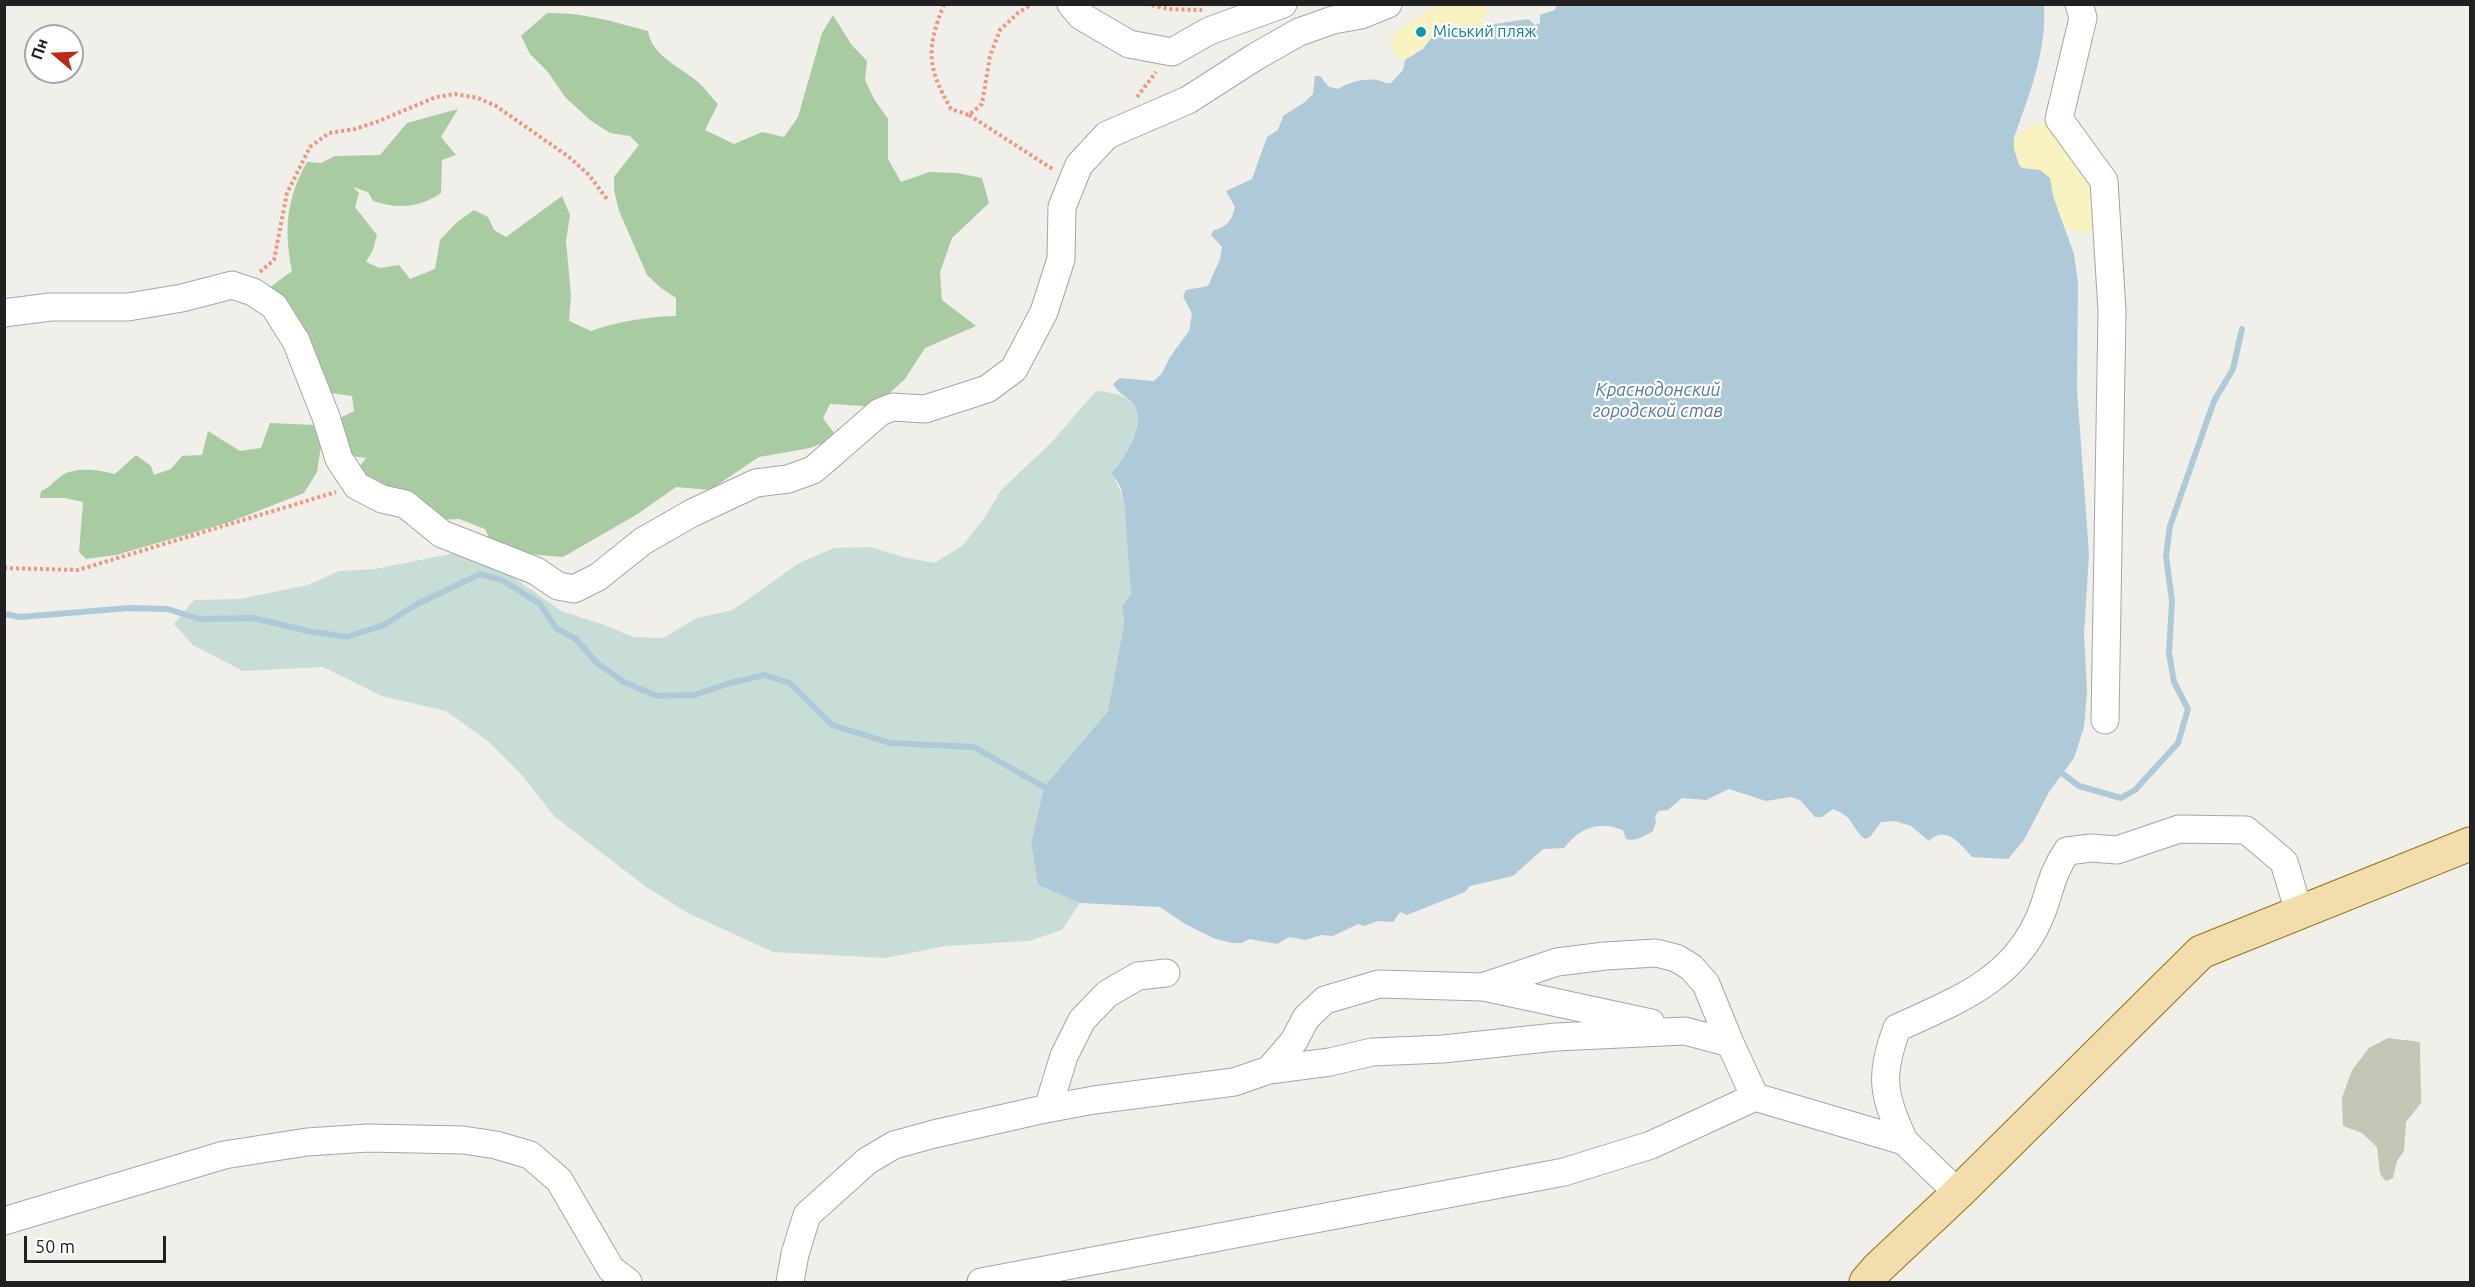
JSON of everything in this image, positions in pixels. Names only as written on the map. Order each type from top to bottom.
[{"type":"main road","points":[[1866,1282],[2201,952],[2470,844]]},
{"type":"street","points":[[1071,4],[1081,16],[1129,44],[1172,52],[1209,31],[1282,4]]},
{"type":"street","points":[[4,313],[50,307],[128,307],[182,298],[232,285],[253,292],[274,306],[296,340],[326,417],[339,459],[357,486],[382,499],[405,504],[442,534],[536,571],[558,586],[574,589],[598,577],[643,541],[692,513],[756,483],[788,479],[813,470],[880,412],[893,407],[925,409],[987,389],[1014,369],[1044,312],[1061,259],[1062,207],[1079,165],[1107,135],[1188,100],[1299,32],[1333,20],[1361,15],[1388,4]]},
{"type":"street","points":[[2079,4],[2083,18],[2060,119],[2104,181],[2112,311],[2105,720]]},
{"type":"street","points":[[1958,1193],[1904,1141],[1890,1110],[1884,1084],[1887,1057],[1898,1028],[1957,1002],[1990,982],[2024,948],[2039,918],[2055,869],[2067,851],[2091,848],[2117,850],[2179,829],[2246,830],[2284,862],[2299,912]]},
{"type":"street","points":[[1482,987],[1557,962],[1656,953],[1676,958],[1691,968],[1706,984],[1755,1097]]},
{"type":"street","points":[[1048,1108],[1064,1056],[1082,1020],[1107,994],[1138,976],[1166,973]]},
{"type":"street","points":[[1269,1070],[1294,1041],[1306,1018],[1324,1000],[1379,984],[1482,987],[1730,1043]]},
{"type":"street","points":[[790,1282],[795,1254],[807,1215],[867,1161],[894,1145],[1048,1108],[1234,1082],[1269,1070],[1330,1062],[1372,1052],[1443,1049],[1556,1037],[1685,1031]]},
{"type":"street","points":[[981,1282],[1564,1172],[1651,1145],[1755,1097],[1904,1141]]},
{"type":"street","points":[[4,1221],[224,1155],[307,1142],[368,1138],[463,1140],[496,1145],[530,1155],[559,1180],[611,1269],[628,1282]]},
{"type":"path","points":[[944,4],[930,47],[932,68],[939,89],[951,110],[969,115],[1072,182]]},
{"type":"path","points":[[969,115],[982,104],[990,56],[1000,30],[1018,13],[1032,4]]},
{"type":"path","points":[[1146,4],[1169,9],[1203,10],[1209,7]]},
{"type":"path","points":[[232,285],[254,278],[274,260],[287,193],[310,147],[329,133],[355,129],[380,121],[436,97],[455,94],[478,98],[496,106],[569,157],[589,175],[607,200]]},
{"type":"path","points":[[4,568],[78,570],[357,486]]},
{"type":"shaded area","points":[[1096,391],[1117,394],[1130,401],[1136,411],[1137,422],[1134,436],[1115,481],[1120,489],[1126,518],[1131,595],[1122,605],[1124,623],[1108,711],[1044,787],[1031,843],[1038,885],[1080,903],[1062,930],[1029,941],[945,946],[886,958],[773,952],[688,913],[646,887],[554,816],[521,774],[489,742],[446,711],[382,696],[323,667],[243,671],[193,645],[174,624],[194,600],[239,599],[308,585],[339,571],[375,569],[455,553],[488,559],[561,611],[633,637],[663,638],[697,618],[733,610],[799,563],[834,548],[870,547],[903,557],[935,563],[963,545],[985,517],[1001,490],[1050,444]]},
{"type":"shaded area","points":[[2388,1038],[2420,1042],[2421,1103],[2406,1122],[2404,1151],[2397,1161],[2393,1178],[2386,1181],[2380,1174],[2377,1147],[2362,1133],[2343,1126],[2342,1098],[2352,1070],[2369,1048]]},
{"type":"green space","points":[[547,13],[586,16],[648,31],[651,40],[661,54],[698,82],[718,104],[705,130],[734,144],[762,132],[784,137],[798,117],[822,33],[833,15],[851,44],[867,61],[865,80],[874,99],[888,119],[888,159],[901,182],[929,172],[957,173],[982,178],[989,203],[952,238],[940,272],[942,300],[976,326],[925,348],[905,379],[882,400],[865,406],[830,404],[823,418],[837,437],[810,448],[759,457],[710,490],[676,487],[636,515],[563,557],[515,553],[492,544],[485,529],[459,519],[438,520],[354,474],[366,458],[345,455],[332,422],[354,411],[352,396],[331,393],[269,288],[292,271],[288,242],[289,215],[295,189],[307,162],[321,163],[335,156],[380,155],[407,123],[458,109],[441,137],[456,155],[442,160],[441,193],[425,202],[400,206],[373,201],[368,192],[353,187],[359,193],[355,207],[377,235],[373,250],[366,262],[380,268],[399,265],[410,279],[435,269],[440,240],[457,222],[474,210],[488,217],[494,230],[506,237],[562,196],[570,215],[566,241],[571,295],[569,321],[591,331],[633,320],[676,316],[676,298],[647,275],[619,211],[614,190],[614,177],[639,145],[630,136],[610,133],[590,120],[565,97],[548,72],[530,54],[521,36]]},
{"type":"green space","points":[[270,423],[314,425],[321,446],[317,472],[304,493],[230,522],[116,555],[86,559],[79,552],[83,502],[65,498],[40,498],[41,491],[67,473],[87,470],[115,474],[136,455],[151,466],[154,475],[171,469],[182,456],[202,455],[208,431],[240,451],[261,448]]},
{"type":"sand","name":"Міський пляж","points":[[1436,5],[1483,5],[1486,16],[1481,28],[1455,30],[1436,35],[1409,59],[1397,57],[1390,42],[1397,31]]},
{"type":"sand","points":[[2050,122],[2096,178],[2099,225],[2085,234],[2065,228],[2053,196],[2050,178],[2029,168],[2022,168],[2016,158],[2014,138],[2030,126]]},
{"type":"water","name":"Краснодонский городской став","points":[[1556,5],[2044,5],[2040,56],[2014,138],[2014,149],[2022,168],[2040,170],[2050,178],[2053,196],[2074,254],[2078,283],[2077,389],[2089,554],[2084,634],[2087,691],[2084,727],[2074,758],[2049,792],[2024,840],[2008,859],[1972,857],[1958,842],[1947,835],[1935,836],[1929,841],[1911,826],[1895,821],[1881,822],[1870,837],[1865,839],[1849,819],[1833,809],[1822,817],[1815,817],[1800,800],[1791,797],[1766,801],[1729,789],[1706,800],[1682,798],[1668,810],[1659,811],[1655,816],[1653,831],[1640,838],[1626,839],[1623,830],[1614,827],[1590,828],[1576,835],[1564,848],[1543,849],[1513,876],[1470,886],[1465,892],[1407,915],[1400,912],[1393,922],[1377,921],[1365,926],[1358,924],[1333,936],[1321,935],[1306,940],[1289,937],[1277,944],[1250,939],[1242,943],[1232,943],[1213,938],[1185,924],[1160,907],[1080,903],[1038,885],[1031,843],[1044,787],[1108,711],[1124,623],[1122,605],[1131,595],[1125,510],[1121,488],[1112,473],[1133,440],[1137,412],[1133,404],[1113,384],[1120,378],[1154,381],[1162,373],[1170,357],[1189,331],[1192,314],[1183,296],[1186,290],[1208,286],[1220,259],[1222,247],[1211,235],[1214,230],[1228,222],[1234,212],[1235,207],[1226,191],[1252,179],[1267,137],[1278,130],[1283,116],[1313,94],[1315,76],[1320,76],[1329,87],[1338,89],[1366,80],[1391,83],[1403,70],[1405,60],[1423,49],[1432,37],[1443,32],[1528,19],[1535,25],[1540,23],[1540,15],[1555,10]]},
{"type":"waterway","points":[[2063,774],[2079,786],[2121,798],[2135,790],[2178,743],[2188,709],[2174,682],[2169,653],[2172,601],[2166,556],[2170,526],[2214,401],[2233,369],[2242,329]]},
{"type":"waterway","points":[[4,614],[20,617],[130,608],[167,609],[200,619],[253,618],[308,631],[347,637],[384,625],[417,604],[480,574],[502,580],[540,604],[556,628],[576,639],[597,663],[624,682],[657,696],[694,695],[764,675],[790,683],[832,725],[890,743],[974,747],[1044,787]]},
{"type":"place","name":"Міський пляж","points":[[1421,32]]}]
